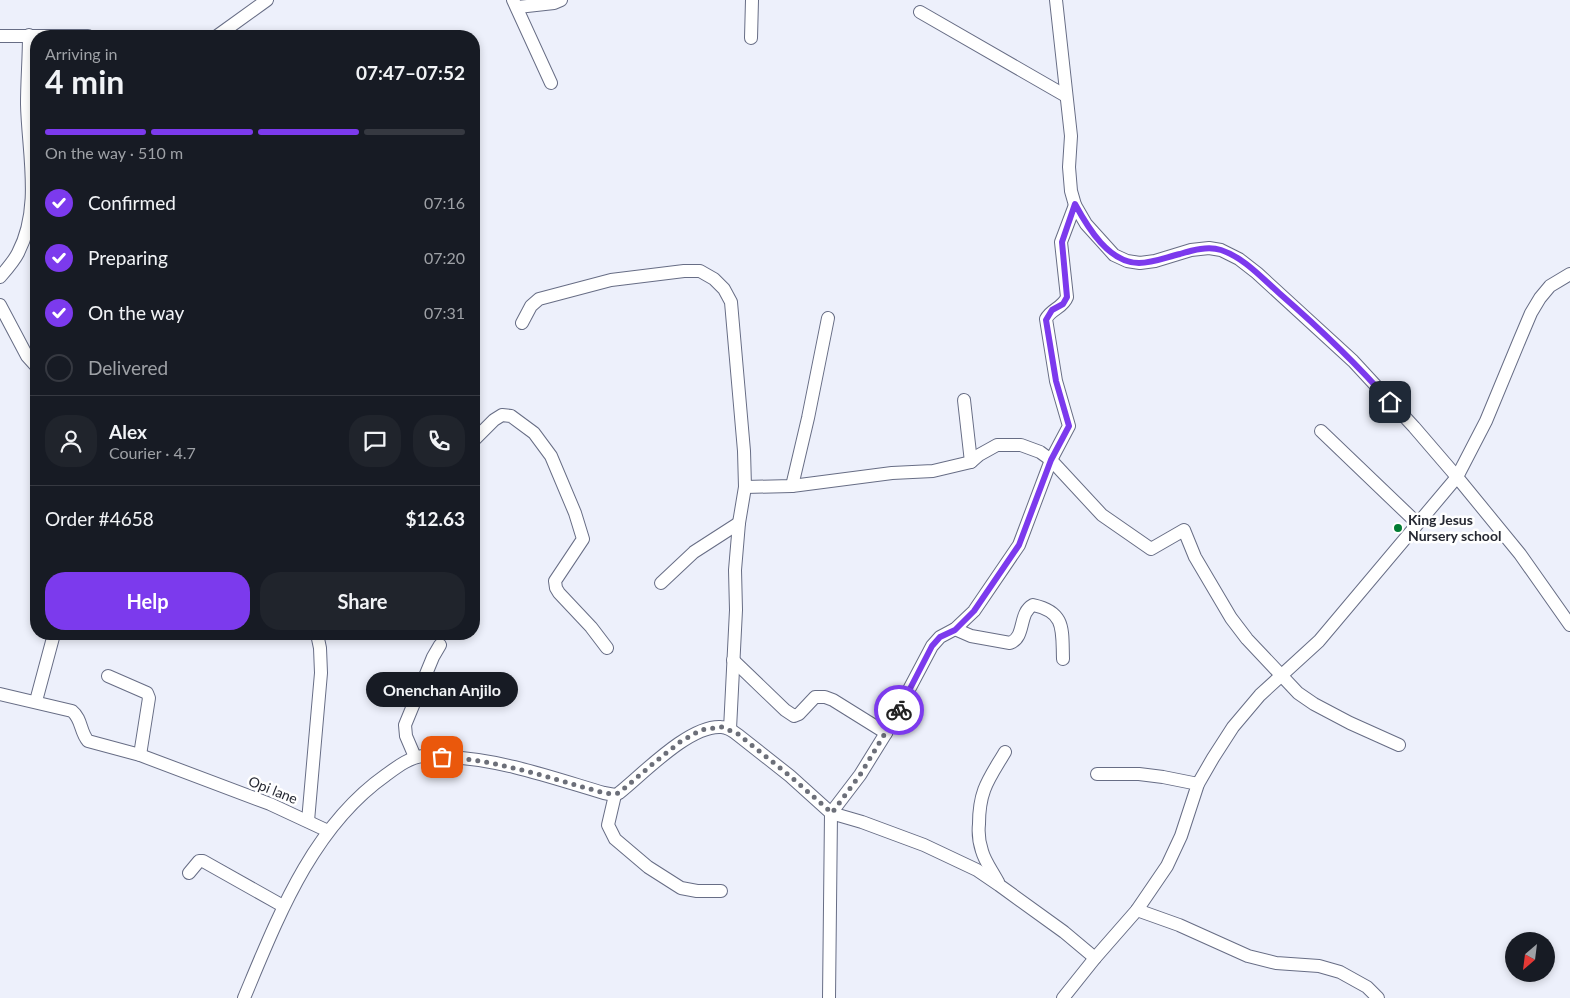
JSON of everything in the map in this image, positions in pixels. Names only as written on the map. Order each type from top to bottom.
[{"type":"street","points":[[225,30],[267,0]]},
{"type":"street","points":[[551,84],[515,3],[554,3],[561,0]]},
{"type":"street","points":[[751,38],[752,0]]},
{"type":"street","points":[[1056,0],[1071,136],[1069,167],[1071,191],[1075,204],[1086,224],[1114,255],[1127,261],[1140,263],[1155,261],[1191,250],[1209,248],[1221,250],[1239,259],[1257,272],[1353,360],[1457,477],[1520,554],[1570,625]]},
{"type":"street","points":[[920,12],[1066,96]]},
{"type":"street","points":[[0,36],[29,35],[27,105],[30,157]]},
{"type":"street","points":[[829,998],[832,813],[860,775],[886,733],[932,646],[940,637],[955,630],[974,611],[1019,545],[1051,460],[1069,426],[1056,381],[1046,320],[1052,310],[1063,304],[1067,297],[1062,242],[1075,204]]},
{"type":"street","points":[[0,277],[18,253],[30,212]]},
{"type":"street","points":[[522,323],[531,306],[539,299],[611,280],[684,270],[700,271],[714,279],[724,289],[731,302],[744,451],[745,487],[739,523],[735,570],[736,610],[730,729]]},
{"type":"street","points":[[1063,998],[1094,958],[1137,910],[1163,872],[1174,853],[1198,784],[1233,727],[1260,695],[1318,641],[1457,477],[1486,421],[1520,339],[1540,298],[1550,286],[1570,274]]},
{"type":"street","points":[[0,305],[30,359]]},
{"type":"street","points":[[792,486],[828,318]]},
{"type":"street","points":[[964,400],[971,462]]},
{"type":"street","points":[[480,434],[502,415],[511,416],[534,432],[552,456],[575,512],[583,539],[556,580],[556,588],[558,593],[591,627],[607,648]]},
{"type":"street","points":[[1321,431],[1417,524]]},
{"type":"street","points":[[745,487],[792,486],[892,473],[933,470],[971,462],[997,445],[1021,445],[1040,452],[1051,460],[1102,515],[1151,548],[1184,530],[1195,557],[1231,618],[1247,639],[1298,693],[1314,704],[1399,745]]},
{"type":"street","points":[[661,583],[694,552],[739,523]]},
{"type":"street","points":[[955,630],[971,636],[1010,643],[1014,642],[1018,637],[1028,608],[1033,605],[1045,608],[1057,616],[1060,624],[1063,659]]},
{"type":"street","points":[[36,702],[52,640]]},
{"type":"street","points":[[308,821],[321,673],[319,640]]},
{"type":"street","points":[[415,757],[406,736],[405,725],[433,657],[440,645]]},
{"type":"street","points":[[733,660],[785,710],[794,716],[815,697],[825,697],[886,733]]},
{"type":"street","points":[[108,676],[147,693],[149,698],[140,754]]},
{"type":"street","name":"Opi lane","points":[[0,694],[72,711],[79,718],[88,741],[140,754],[270,804],[328,831]]},
{"type":"street","points":[[244,998],[284,906],[328,831],[375,783],[397,767],[415,757],[424,756],[487,761],[511,766],[604,793],[615,794],[619,793],[680,742],[701,730],[722,727],[730,729],[790,776],[832,813],[924,845],[976,870],[999,884],[1064,932],[1094,958]]},
{"type":"street","points":[[999,884],[982,852],[978,821],[980,799],[986,784],[1006,752]]},
{"type":"street","points":[[1097,774],[1139,774],[1198,784]]},
{"type":"street","points":[[615,794],[608,825],[616,840],[648,867],[681,888],[697,891],[720,891]]},
{"type":"street","points":[[189,872],[199,861],[203,861],[284,906]]},
{"type":"street","points":[[1137,910],[1179,925],[1248,956],[1276,963],[1320,966],[1340,972],[1367,987],[1378,998]]},
{"type":"way so far","points":[[442,757],[487,761],[511,766],[604,793],[615,794],[619,793],[680,742],[701,730],[722,727],[738,734],[832,813],[860,775],[899,710]]},
{"type":"place","name":"King Jesus Nursery school","points":[[1398,528]]},
{"type":"place","name":"Onenchan Anjilo","points":[[442,757]]},
{"type":"route","points":[[899,710],[932,646],[940,637],[955,630],[968,618],[1019,545],[1051,460],[1067,432],[1069,426],[1056,381],[1046,320],[1052,310],[1066,301],[1062,242],[1075,204],[1086,224],[1114,255],[1127,261],[1140,263],[1155,261],[1191,250],[1209,248],[1221,250],[1239,259],[1257,272],[1353,360],[1390,402]]}]
